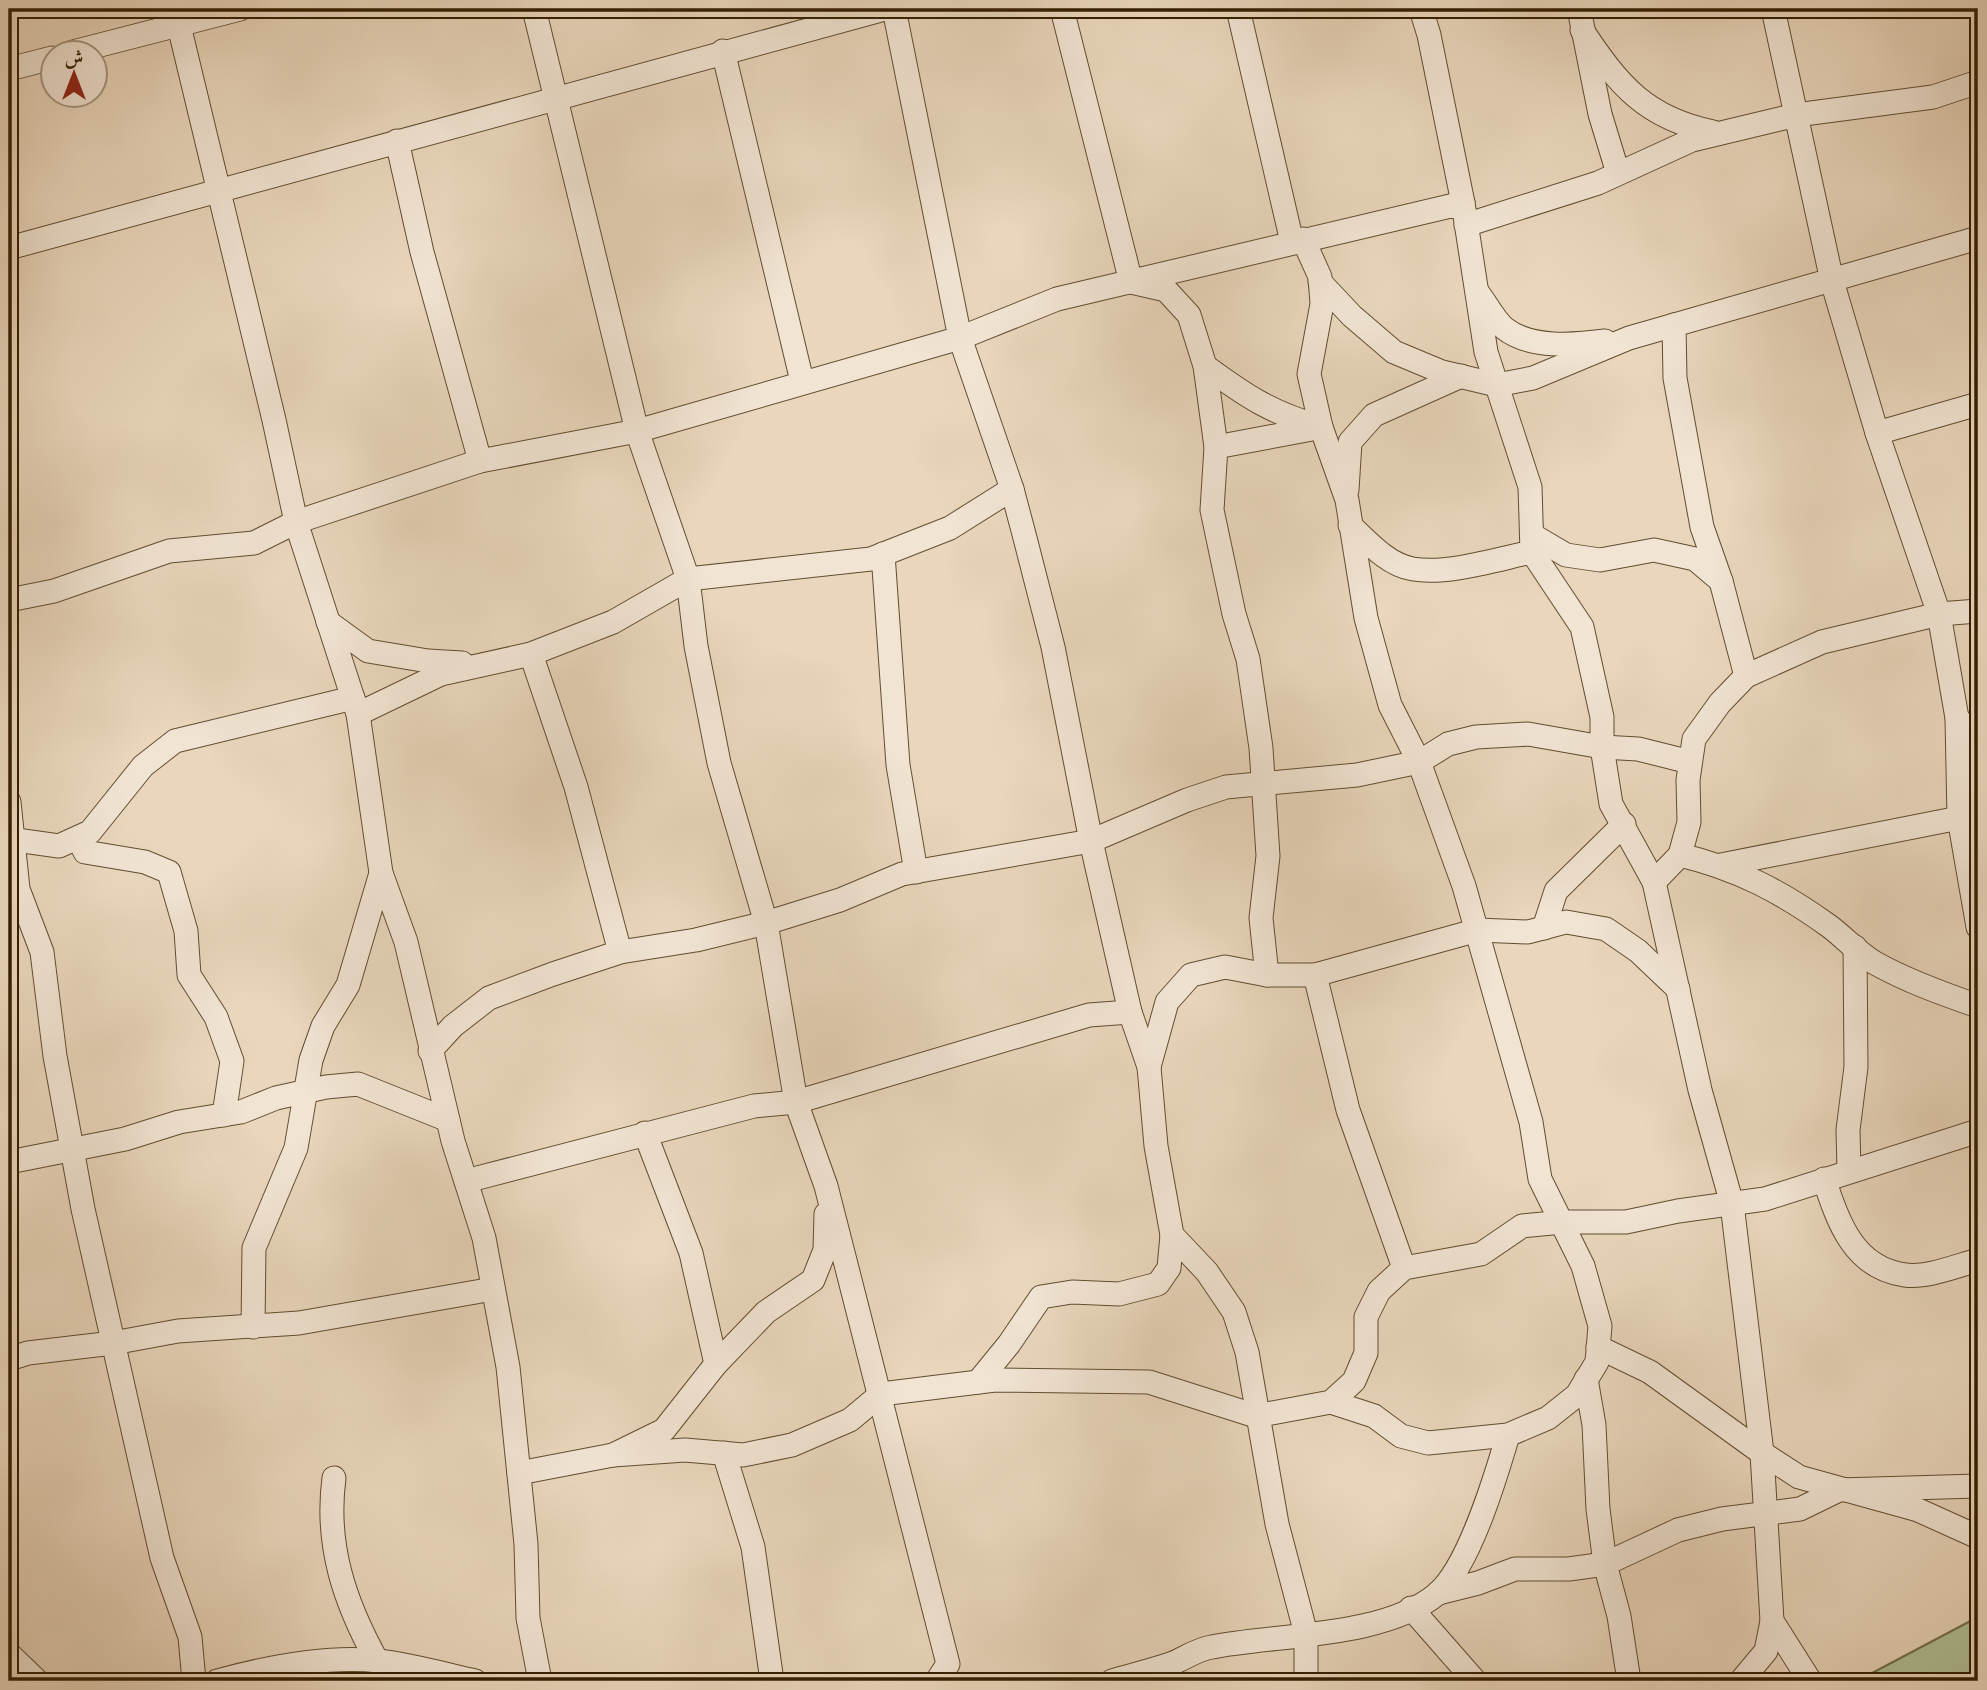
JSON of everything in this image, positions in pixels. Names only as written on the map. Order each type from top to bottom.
[{"type":"street","points":[[108,40],[178,17],[240,9]]},
{"type":"street","points":[[534,9],[636,431],[688,579],[696,646],[719,763],[766,923],[796,1101],[826,1186],[948,1664],[937,1681]]},
{"type":"street","points":[[9,248],[556,100],[723,51],[885,9]]},
{"type":"street","points":[[894,9],[960,338],[1012,489],[1053,647],[1091,841],[1130,1012],[1149,1067],[1156,1146],[1172,1236],[1169,1268],[1158,1284],[1119,1294],[1072,1292],[1041,1297],[1009,1344],[978,1382]]},
{"type":"street","points":[[1062,9],[1131,282]]},
{"type":"street","points":[[1238,9],[1297,241],[1320,282],[1352,316],[1394,352],[1442,372],[1497,385],[1533,378],[1629,338],[1978,238]]},
{"type":"street","points":[[1421,9],[1429,35],[1464,214],[1486,352],[1530,487],[1532,543],[1583,627],[1602,717],[1602,747],[1611,804],[1654,883],[1700,1090],[1732,1204],[1762,1453],[1772,1621],[1766,1651],[1741,1681]]},
{"type":"street","points":[[1773,9],[1832,281],[1877,433],[1939,614],[1957,718],[1959,818],[1978,927]]},
{"type":"street","points":[[178,17],[296,522],[355,706],[381,873],[406,942],[448,1120],[484,1238],[508,1367],[526,1544],[527,1618],[540,1681]]},
{"type":"street","points":[[1581,20],[1600,114],[1618,173]]},
{"type":"street","points":[[1581,20],[1602,60],[1635,98],[1678,125],[1716,133]]},
{"type":"street","points":[[723,51],[802,381]]},
{"type":"street","points":[[9,69],[38,62]]},
{"type":"street","points":[[9,600],[54,592],[169,551],[254,543],[296,522],[480,461],[636,431],[802,381],[960,338],[1057,299],[1297,241],[1464,214],[1598,183],[1692,140],[1716,133],[1796,115],[1933,97],[1978,82]]},
{"type":"street","points":[[397,141],[422,252],[480,461]]},
{"type":"street","points":[[1131,282],[1166,290],[1189,315],[1205,366],[1216,447],[1212,510],[1234,614],[1248,659],[1264,785],[1268,856],[1261,918],[1267,975]]},
{"type":"street","points":[[1320,282],[1322,304],[1309,374],[1321,428],[1347,500]]},
{"type":"street","points":[[1475,289],[1505,328],[1536,341],[1577,345],[1629,338]]},
{"type":"street","points":[[1674,325],[1675,378],[1702,527],[1721,580],[1746,676]]},
{"type":"street","points":[[1205,366],[1255,402],[1284,417],[1321,428]]},
{"type":"street","points":[[519,1473],[613,1455],[685,1450],[743,1455],[792,1446],[850,1420],[881,1394],[978,1382],[1149,1382],[1256,1416],[1331,1402],[1374,1416],[1401,1436],[1428,1443],[1508,1435],[1549,1418],[1577,1395],[1597,1362],[1600,1326],[1583,1266],[1541,1180],[1531,1122],[1505,1037],[1478,930],[1419,762],[1390,705],[1366,618],[1347,500],[1350,442],[1374,415],[1461,376]]},
{"type":"street","points":[[1877,433],[1978,404]]},
{"type":"street","points":[[1216,447],[1321,428]]},
{"type":"street","points":[[11,840],[59,846],[90,832],[144,766],[175,741],[355,706],[441,674],[531,654],[613,622],[688,579],[870,559],[950,528],[1012,489]]},
{"type":"street","points":[[1350,525],[1381,554],[1412,569],[1456,567],[1532,543],[1566,555],[1600,560],[1654,550],[1695,559],[1721,580]]},
{"type":"street","points":[[883,554],[898,765],[916,872]]},
{"type":"street","points":[[1654,883],[1680,855],[1689,822],[1690,762],[1694,740],[1720,703],[1746,676],[1822,642],[1939,614],[1978,611]]},
{"type":"street","points":[[328,622],[368,651],[428,661],[488,664]]},
{"type":"street","points":[[531,654],[576,787],[621,952]]},
{"type":"street","points":[[1957,718],[1978,740]]},
{"type":"street","points":[[430,1051],[453,1026],[489,998],[621,952],[696,940],[766,923],[916,872],[1091,841],[1187,800],[1227,787],[1357,775],[1419,762],[1448,744],[1476,737],[1528,734],[1602,747],[1638,748],[1690,762]]},
{"type":"street","points":[[9,802],[18,889],[42,952],[55,1056],[72,1151],[162,1558],[190,1637],[194,1681]]},
{"type":"street","points":[[1721,865],[1959,818]]},
{"type":"street","points":[[1545,928],[1556,891],[1623,824]]},
{"type":"street","points":[[78,838],[85,852],[145,862],[169,872],[186,931],[189,975],[216,1017],[232,1061],[224,1115]]},
{"type":"street","points":[[1680,855],[1721,865],[1764,883],[1829,926],[1872,962],[1944,995],[1978,1006]]},
{"type":"street","points":[[253,1327],[254,1248],[296,1147],[304,1092],[323,1026],[348,985],[381,873]]},
{"type":"street","points":[[1149,1067],[1167,1002],[1191,975],[1225,967],[1267,975],[1315,975],[1478,930],[1528,932],[1566,922],[1606,929],[1638,951],[1678,989]]},
{"type":"street","points":[[1849,1171],[1848,1130],[1856,1067],[1855,947]]},
{"type":"street","points":[[1315,975],[1348,1110],[1404,1268]]},
{"type":"street","points":[[466,1181],[754,1106],[796,1101],[1089,1015],[1130,1012]]},
{"type":"street","points":[[9,1162],[125,1139],[179,1122],[224,1115],[304,1092],[358,1084],[448,1120]]},
{"type":"street","points":[[1331,1402],[1354,1381],[1366,1353],[1366,1317],[1379,1292],[1404,1268],[1481,1254],[1522,1226],[1563,1222],[1626,1222],[1765,1199],[1978,1131]]},
{"type":"street","points":[[645,1133],[691,1253],[716,1364]]},
{"type":"street","points":[[1824,1178],[1842,1229],[1853,1248],[1874,1265],[1905,1275],[1978,1260]]},
{"type":"street","points":[[613,1455],[664,1430],[716,1364],[766,1312],[813,1280],[825,1250],[826,1186]]},
{"type":"street","points":[[1172,1236],[1207,1272],[1234,1312],[1247,1352],[1256,1416],[1277,1524],[1306,1634],[1306,1681]]},
{"type":"street","points":[[9,1359],[28,1353],[113,1343],[178,1331],[253,1327],[349,1315],[493,1289]]},
{"type":"street","points":[[1598,1347],[1650,1372],[1762,1453],[1800,1477],[1918,1510],[1978,1537]]},
{"type":"street","points":[[1587,1379],[1594,1425],[1605,1564],[1619,1616],[1629,1681]]},
{"type":"street","points":[[1438,1593],[1465,1553],[1489,1498],[1508,1435]]},
{"type":"street","points":[[724,1453],[753,1546],[772,1681]]},
{"type":"street","points":[[334,1478],[331,1503],[335,1561],[352,1616],[377,1661]]},
{"type":"street","points":[[1112,1681],[1171,1663],[1209,1647],[1306,1634],[1392,1618],[1438,1593],[1478,1583],[1516,1569],[1569,1569],[1605,1564],[1678,1530],[1722,1519],[1800,1509],[1839,1490],[1978,1486]]},
{"type":"street","points":[[1411,1608],[1475,1681]]},
{"type":"street","points":[[1772,1621],[1810,1681]]},
{"type":"street","points":[[9,1654],[37,1681]]},
{"type":"street","points":[[217,1681],[252,1672],[312,1663],[377,1661],[475,1681]]},
{"type":"green space","points":[[1978,1617],[1978,1681],[1857,1681]]}]
